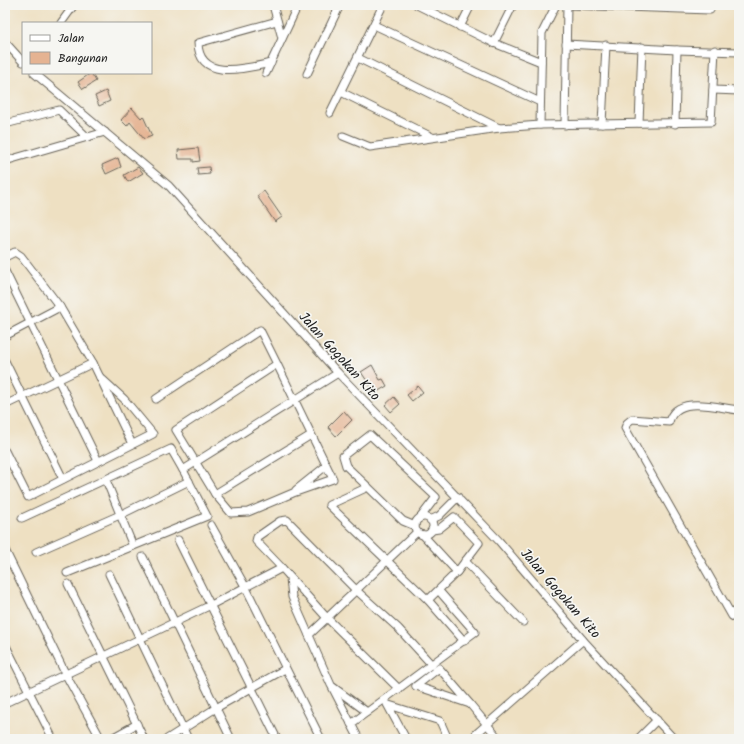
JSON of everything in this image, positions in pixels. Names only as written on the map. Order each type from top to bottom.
[{"type":"street","points":[[62,22],[74,5]]},
{"type":"street","points":[[273,5],[282,38]]},
{"type":"street","points":[[266,73],[298,5]]},
{"type":"street","points":[[307,74],[340,5]]},
{"type":"street","points":[[330,113],[383,5]]},
{"type":"street","points":[[417,5],[429,8],[460,27],[494,43],[541,62]]},
{"type":"street","points":[[460,27],[471,5]]},
{"type":"street","points":[[494,43],[512,5]]},
{"type":"street","points":[[540,125],[542,33],[556,5]]},
{"type":"street","points":[[565,125],[567,5],[645,6],[710,10]]},
{"type":"street","points":[[271,63],[233,71],[222,70],[209,66],[200,52],[198,43],[277,21]]},
{"type":"street","points":[[374,25],[540,102]]},
{"type":"street","points":[[5,42],[22,61]]},
{"type":"street","points":[[566,44],[739,52]]},
{"type":"street","points":[[602,124],[606,45]]},
{"type":"street","points":[[638,123],[642,47]]},
{"type":"street","points":[[675,124],[677,50]]},
{"type":"street","points":[[343,136],[370,147],[499,128],[540,125],[638,123],[675,124],[711,122],[715,50]]},
{"type":"street","points":[[358,58],[499,128]]},
{"type":"street","name":"Jalan Gogokan Kito","points":[[35,74],[169,186],[338,373],[499,541],[583,640],[674,739]]},
{"type":"street","points":[[713,90],[739,91]]},
{"type":"street","points":[[341,92],[432,137]]},
{"type":"street","points":[[5,124],[59,110],[87,137]]},
{"type":"street","points":[[5,161],[104,132]]},
{"type":"street","points":[[5,257],[15,252],[21,256],[60,307],[93,363],[132,444]]},
{"type":"street","points":[[5,272],[98,461]]},
{"type":"street","points":[[5,336],[60,307]]},
{"type":"street","points":[[156,399],[260,330],[333,480],[293,493],[248,512],[231,513],[214,494],[176,430],[276,364]]},
{"type":"street","points":[[5,361],[63,479]]},
{"type":"street","points":[[5,405],[93,363]]},
{"type":"street","points":[[183,470],[338,373]]},
{"type":"street","points":[[5,451],[28,498],[98,461],[154,434],[124,398],[100,378]]},
{"type":"street","points":[[739,410],[690,404],[682,406],[675,411],[670,416],[669,422],[632,420],[627,422],[625,428],[732,616],[739,620]]},
{"type":"street","points":[[214,494],[311,435]]},
{"type":"street","points":[[309,635],[418,531],[420,518],[436,497],[370,435],[346,453],[343,458],[346,466],[403,521],[418,531],[457,572]]},
{"type":"street","points":[[22,518],[171,449],[207,516],[67,573]]},
{"type":"street","points":[[293,493],[326,466]]},
{"type":"street","points":[[5,473],[13,469]]},
{"type":"street","points":[[106,480],[122,514],[133,546]]},
{"type":"street","points":[[36,552],[122,514],[189,481]]},
{"type":"street","points":[[368,487],[329,505],[428,600],[464,641]]},
{"type":"street","points":[[430,520],[439,516],[458,497]]},
{"type":"street","points":[[420,518],[426,517],[430,520],[432,530]]},
{"type":"street","points":[[418,531],[428,534],[432,530],[438,529],[454,517],[479,543],[457,572],[428,600]]},
{"type":"street","points":[[399,689],[327,618],[256,540],[257,537],[280,521],[287,520],[356,590],[398,628],[432,665]]},
{"type":"street","points":[[211,525],[246,588],[321,739]]},
{"type":"street","points":[[178,540],[278,739]]},
{"type":"street","points":[[5,550],[66,675],[101,739]]},
{"type":"street","points":[[143,557],[232,739]]},
{"type":"street","points":[[465,561],[523,622]]},
{"type":"street","points":[[5,703],[140,640],[246,588],[282,568]]},
{"type":"street","points":[[109,574],[188,739]]},
{"type":"street","points":[[290,578],[292,597],[331,685],[359,739]]},
{"type":"street","points":[[68,584],[105,656],[144,739]]},
{"type":"street","points":[[351,724],[367,712],[386,703],[399,689],[475,632],[439,591]]},
{"type":"street","points":[[474,739],[476,734],[583,640]]},
{"type":"street","points":[[5,644],[53,739]]},
{"type":"street","points":[[470,704],[416,686],[439,668],[470,704],[486,725],[499,739]]},
{"type":"street","points":[[167,739],[216,708],[285,669]]},
{"type":"street","points":[[331,685],[367,712]]},
{"type":"street","points":[[386,703],[406,739]]},
{"type":"street","points":[[386,703],[440,721],[448,739]]},
{"type":"street","points":[[638,739],[657,720]]},
{"type":"street","points":[[110,739],[137,724]]},
{"type":"building","points":[[90,74],[92,74],[96,81],[83,89],[78,82]]},
{"type":"building","points":[[106,91],[110,101],[99,106],[95,96]]},
{"type":"building","points":[[132,108],[141,118],[143,116],[152,136],[144,139],[130,122],[127,126],[121,120]]},
{"type":"building","points":[[198,148],[200,161],[193,162],[193,159],[179,159],[178,150]]},
{"type":"building","points":[[118,158],[121,167],[106,174],[102,165]]},
{"type":"building","points":[[138,167],[143,173],[128,182],[124,175]]},
{"type":"building","points":[[209,167],[210,174],[198,175],[197,168]]},
{"type":"building","points":[[264,191],[282,217],[275,222],[257,196]]},
{"type":"building","points":[[372,365],[380,380],[383,379],[387,386],[375,393],[361,372]]},
{"type":"building","points":[[418,386],[423,392],[412,401],[407,395]]},
{"type":"building","points":[[394,397],[400,404],[391,412],[385,405]]},
{"type":"building","points":[[344,411],[352,420],[336,436],[328,427]]}]
